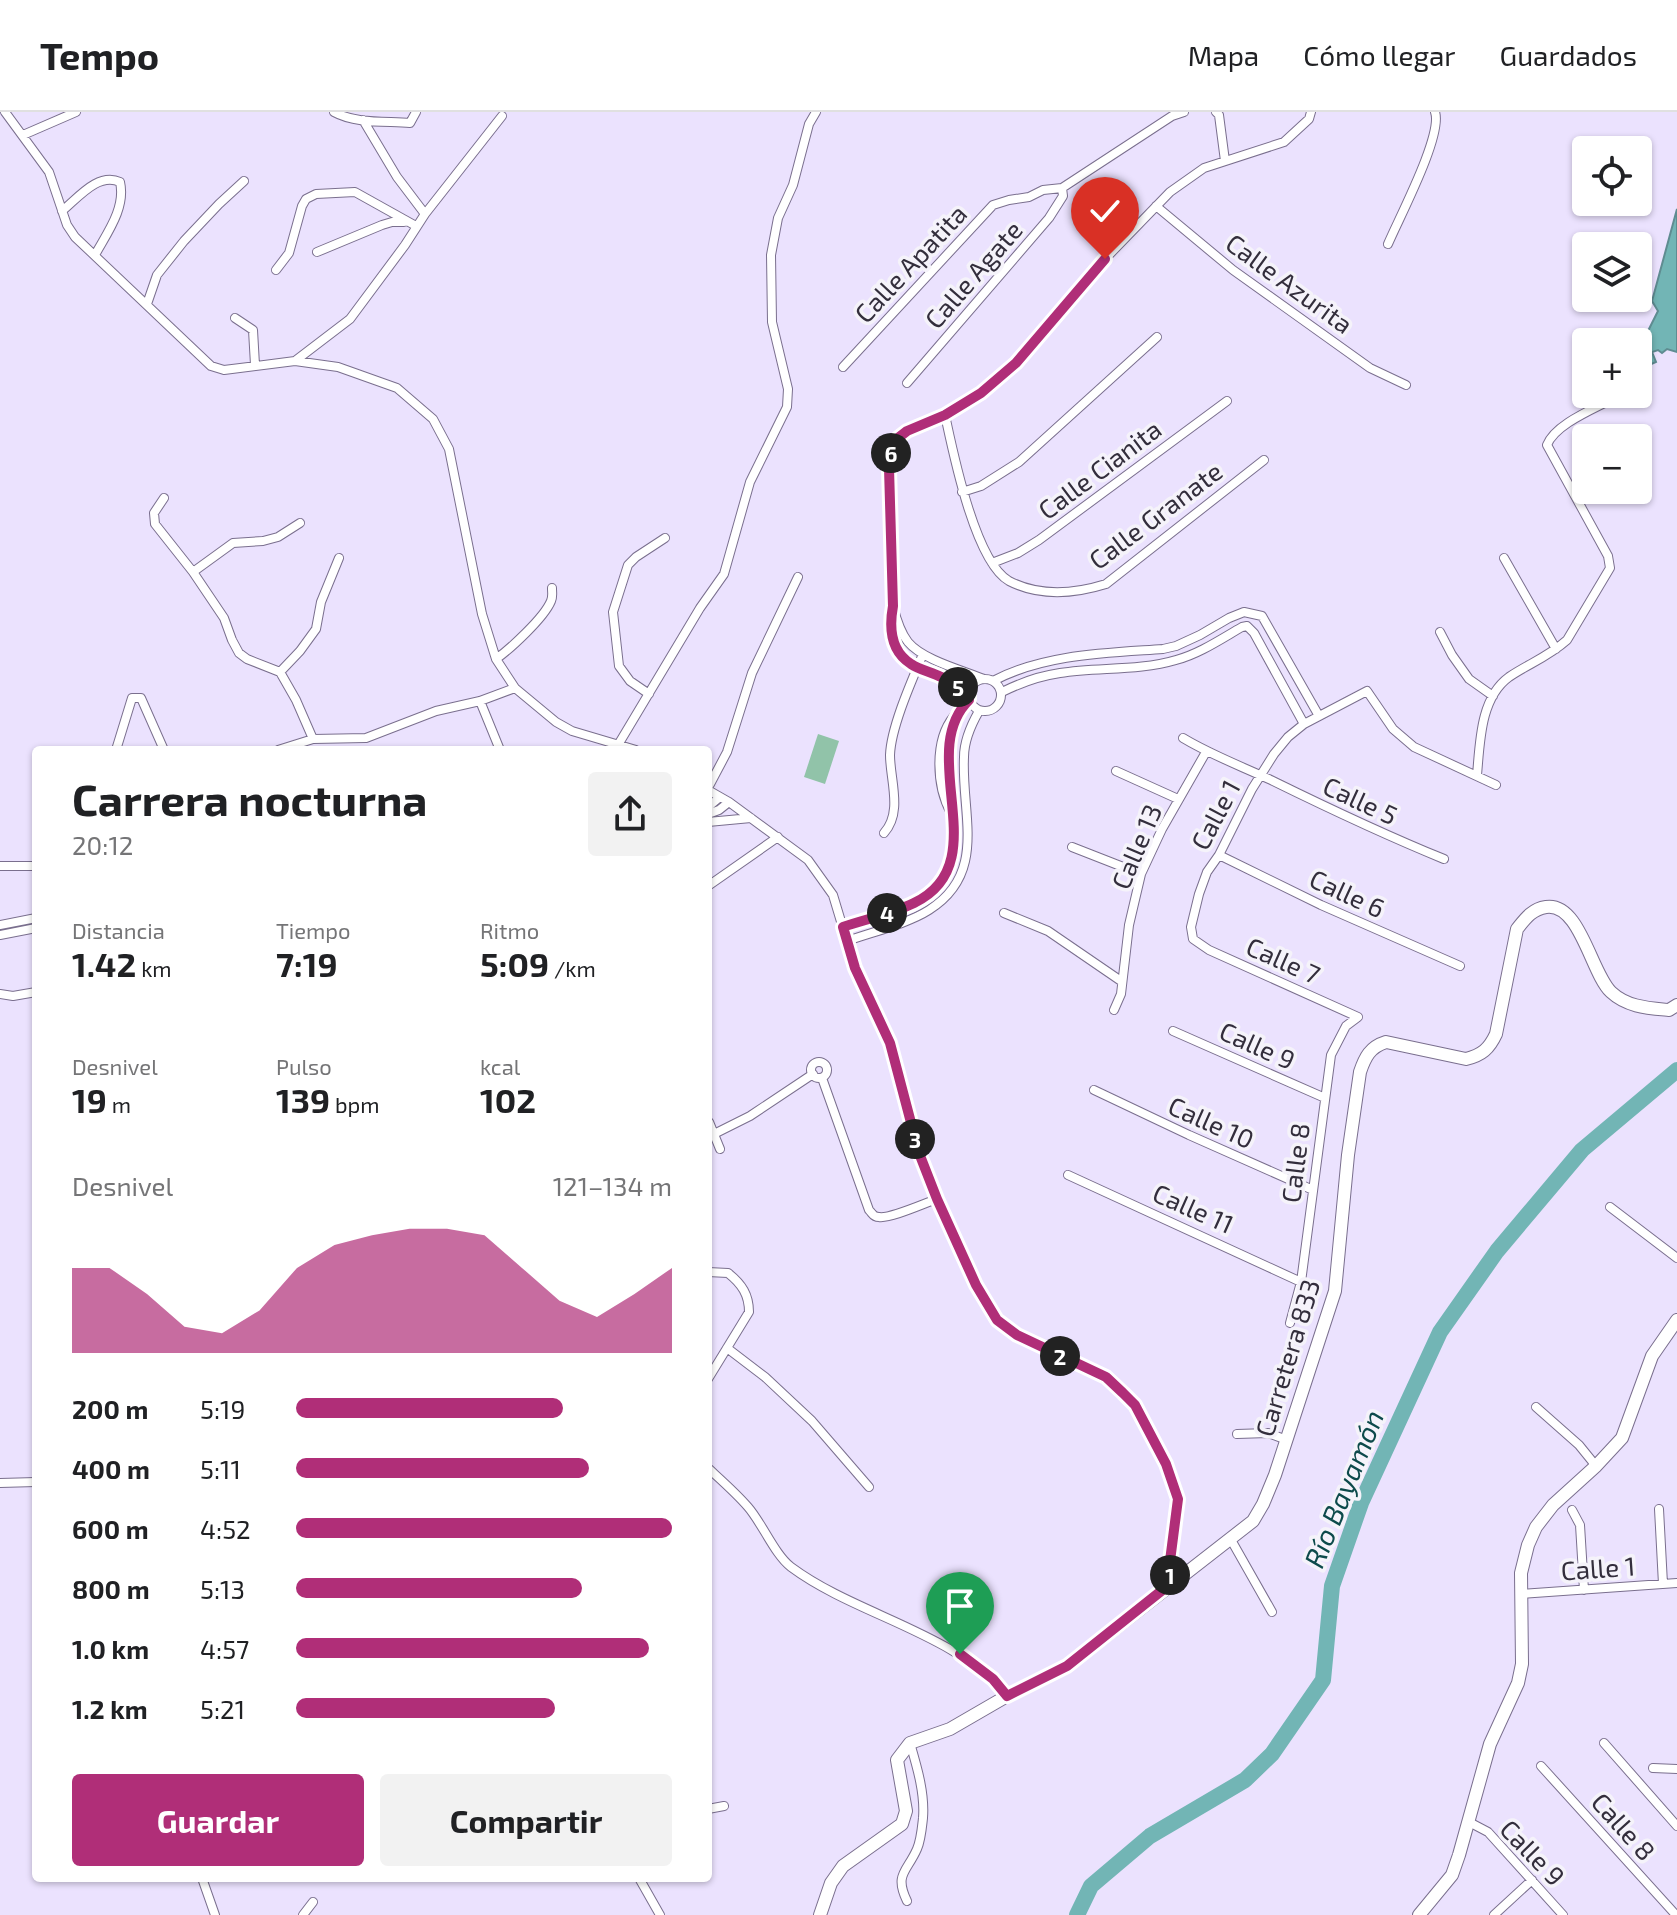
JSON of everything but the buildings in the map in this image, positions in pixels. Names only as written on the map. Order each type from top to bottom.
[{"type":"street","points":[[5,112],[49,172],[67,225],[75,237],[211,366],[224,370],[295,361],[338,367],[397,388],[433,419],[449,449],[481,612],[496,659],[515,688],[556,722],[572,731],[622,746]]},
{"type":"street","points":[[23,135],[76,112]]},
{"type":"street","points":[[334,112],[363,120],[410,123],[416,112]]},
{"type":"street","points":[[618,745],[700,608],[724,574],[750,482],[787,407],[788,389],[772,322],[771,255],[778,218],[793,185],[809,124],[816,112]]},
{"type":"street","name":"Calle Apatita","points":[[843,367],[993,205],[1029,197],[1043,190],[1062,188],[1172,116],[1184,112]]},
{"type":"street","points":[[1216,112],[1219,115],[1225,161]]},
{"type":"street","points":[[979,711],[969,698],[943,677],[909,663],[892,640],[891,448],[907,431],[945,415],[981,393],[1016,363],[1105,259],[1170,192],[1204,168],[1284,142],[1309,119],[1311,112]]},
{"type":"street","points":[[1388,244],[1432,144],[1438,120],[1435,112]]},
{"type":"street","points":[[295,361],[350,319],[416,226],[502,116]]},
{"type":"street","points":[[363,120],[397,177],[425,214]]},
{"type":"street","points":[[62,211],[95,183],[112,178],[120,182],[121,194],[115,218],[95,255]]},
{"type":"street","points":[[147,304],[157,275],[184,241],[244,181]]},
{"type":"street","name":"Calle Agate","points":[[907,383],[1049,218],[1063,196],[1062,188]]},
{"type":"street","points":[[276,270],[289,253],[302,206],[306,199],[316,194],[355,192],[416,226]]},
{"type":"street","name":"Calle Azurita","points":[[1156,206],[1233,270],[1370,368],[1406,385]]},
{"type":"street","points":[[317,252],[392,222],[416,226]]},
{"type":"street","points":[[235,318],[253,330],[255,365]]},
{"type":"street","points":[[962,492],[981,486],[1019,462],[1157,337]]},
{"type":"street","name":"Calle Cianita","points":[[992,563],[1018,553],[1039,540],[1227,401]]},
{"type":"street","points":[[1496,785],[1477,775],[1481,724],[1499,684],[1567,640],[1610,568],[1608,556],[1547,445],[1551,435],[1596,408]]},
{"type":"street","points":[[945,415],[962,492],[992,563]]},
{"type":"street","name":"Calle Granate","points":[[992,563],[1007,580],[1056,594],[1106,584],[1264,460]]},
{"type":"street","points":[[164,498],[154,513],[155,524],[224,618],[239,653],[280,672],[313,739]]},
{"type":"street","points":[[193,572],[233,543],[278,537],[300,523]]},
{"type":"street","points":[[649,694],[630,681],[619,666],[613,612],[628,565],[665,538]]},
{"type":"street","points":[[280,672],[316,629],[321,602],[339,558]]},
{"type":"street","points":[[1504,558],[1556,649]]},
{"type":"street","points":[[712,781],[727,752],[752,673],[798,577]]},
{"type":"street","points":[[496,659],[539,617],[552,598],[552,588]]},
{"type":"street","points":[[893,606],[909,643],[923,654],[997,684],[1002,692],[998,706],[989,711],[979,711]]},
{"type":"street","points":[[843,927],[914,904],[943,877],[954,843],[949,745],[960,709],[969,698],[975,682],[1057,660],[1176,646],[1244,612],[1262,616],[1319,716]]},
{"type":"street","points":[[1002,692],[1028,681],[1061,673],[1175,661],[1247,626],[1254,633],[1304,724]]},
{"type":"street","points":[[1440,632],[1469,679],[1493,696]]},
{"type":"street","points":[[884,833],[894,811],[892,744],[904,700],[923,654]]},
{"type":"street","points":[[291,746],[313,739],[366,738],[436,711],[480,701],[515,688]]},
{"type":"street","name":"Calle 1","points":[[1193,939],[1191,927],[1207,872],[1274,754],[1304,724],[1367,691],[1393,729],[1414,747],[1477,775]]},
{"type":"street","points":[[117,746],[131,700],[137,697],[141,698],[162,746]]},
{"type":"street","points":[[480,701],[498,746]]},
{"type":"street","points":[[847,941],[928,911],[951,892],[964,870],[969,844],[964,755],[971,725],[979,711]]},
{"type":"street","name":"Calle 5","points":[[1183,738],[1206,752],[1388,837],[1444,859]]},
{"type":"street","name":"Calle 13","points":[[1114,1010],[1121,994],[1129,925],[1141,874],[1178,799],[1206,752]]},
{"type":"street","points":[[1116,771],[1178,799]]},
{"type":"street","points":[[712,792],[808,860],[833,895],[855,968],[890,1043],[919,1153],[976,1285],[997,1320],[1017,1335],[1106,1377],[1135,1405],[1166,1464],[1178,1499],[1170,1584]]},
{"type":"street","points":[[712,804],[720,797]]},
{"type":"street","points":[[712,813],[729,802]]},
{"type":"street","points":[[712,822],[752,818]]},
{"type":"street","points":[[712,883],[778,837]]},
{"type":"street","points":[[1072,847],[1141,874]]},
{"type":"street","name":"Calle 6","points":[[1219,855],[1321,905],[1460,966]]},
{"type":"street","points":[[0,866],[32,866]]},
{"type":"street","name":"Carretera 833","points":[[910,1743],[950,1729],[1067,1666],[1253,1521],[1263,1504],[1287,1440],[1335,1291],[1348,1155],[1360,1072],[1370,1051],[1386,1042],[1466,1059],[1479,1056],[1490,1046],[1496,1034],[1517,929],[1535,910],[1549,906],[1561,909],[1570,917],[1611,992],[1627,1004],[1669,1010],[1677,1005]]},
{"type":"street","points":[[1004,913],[1048,931],[1121,981]]},
{"type":"street","points":[[0,925],[32,919]]},
{"type":"street","points":[[0,935],[32,929]]},
{"type":"street","name":"Calle 7","points":[[1193,939],[1209,950],[1358,1017]]},
{"type":"street","points":[[0,994],[13,996],[32,993]]},
{"type":"street","name":"Calle 8","points":[[1290,1323],[1301,1282],[1331,1055],[1346,1026],[1358,1017]]},
{"type":"street","name":"Calle 9","points":[[1173,1031],[1325,1098]]},
{"type":"street","points":[[714,1134],[817,1076],[873,1215],[887,1217],[937,1199]]},
{"type":"street","name":"Calle 10","points":[[1094,1090],[1313,1190]]},
{"type":"street","points":[[712,1129],[720,1149]]},
{"type":"street","name":"Calle 11","points":[[1068,1175],[1301,1282]]},
{"type":"street","points":[[1610,1207],[1677,1258]]},
{"type":"street","points":[[712,1272],[728,1273],[744,1290],[749,1301],[749,1312],[712,1372]]},
{"type":"street","points":[[1419,1915],[1452,1875],[1490,1744],[1518,1683],[1522,1664],[1521,1573],[1528,1545],[1536,1527],[1553,1505],[1622,1438],[1652,1356],[1677,1320]]},
{"type":"street","points":[[727,1348],[765,1377],[812,1421],[869,1487]]},
{"type":"street","points":[[1536,1407],[1579,1445],[1596,1466]]},
{"type":"street","points":[[1237,1434],[1268,1433],[1287,1440]]},
{"type":"street","points":[[712,1472],[748,1507],[788,1565],[832,1592],[960,1654],[993,1679],[1007,1696]]},
{"type":"street","points":[[0,1483],[32,1482]]},
{"type":"street","points":[[1659,1509],[1663,1584]]},
{"type":"street","points":[[1572,1510],[1580,1525],[1584,1590]]},
{"type":"street","points":[[1230,1538],[1272,1612]]},
{"type":"street","name":"Calle 1","points":[[1522,1594],[1677,1583]]},
{"type":"street","points":[[907,1901],[901,1889],[902,1875],[918,1847],[923,1815],[919,1772],[910,1743]]},
{"type":"street","points":[[820,1915],[831,1883],[843,1866],[902,1824],[906,1811],[897,1760],[910,1743]]},
{"type":"street","points":[[1604,1743],[1677,1826]]},
{"type":"street","name":"Calle 8","points":[[1541,1766],[1676,1915]]},
{"type":"street","points":[[1653,1768],[1677,1769]]},
{"type":"street","points":[[712,1808],[724,1806]]},
{"type":"street","name":"Calle 9","points":[[1469,1822],[1488,1832],[1563,1915]]},
{"type":"street","points":[[1494,1915],[1532,1880]]},
{"type":"street","points":[[203,1882],[215,1915]]},
{"type":"street","points":[[641,1882],[660,1915]]},
{"type":"street","points":[[303,1915],[313,1902]]},
{"type":"shaded area","points":[[1677,209],[1677,352],[1667,349],[1662,353],[1658,350],[1652,352],[1652,328],[1650,328],[1658,311],[1652,301]]},
{"type":"shaded area","points":[[818,734],[839,741],[825,784],[804,777]]},
{"type":"waterway","name":"Río Bayamón","points":[[1077,1915],[1091,1886],[1150,1836],[1245,1780],[1272,1754],[1323,1680],[1332,1586],[1361,1503],[1440,1332],[1497,1251],[1582,1150],[1677,1070]]},
{"type":"route","points":[[960,1654],[993,1679],[1007,1696],[1067,1666],[1170,1584],[1178,1499],[1166,1464],[1135,1405],[1106,1377],[1017,1335],[997,1320],[959,1251],[937,1199],[919,1153],[890,1043],[855,968],[843,927],[914,904],[943,877],[953,854],[954,843],[949,745],[960,709],[969,700],[969,695],[943,677],[909,663],[892,640],[891,448],[907,431],[945,415],[981,393],[1016,363],[1105,259]]}]
